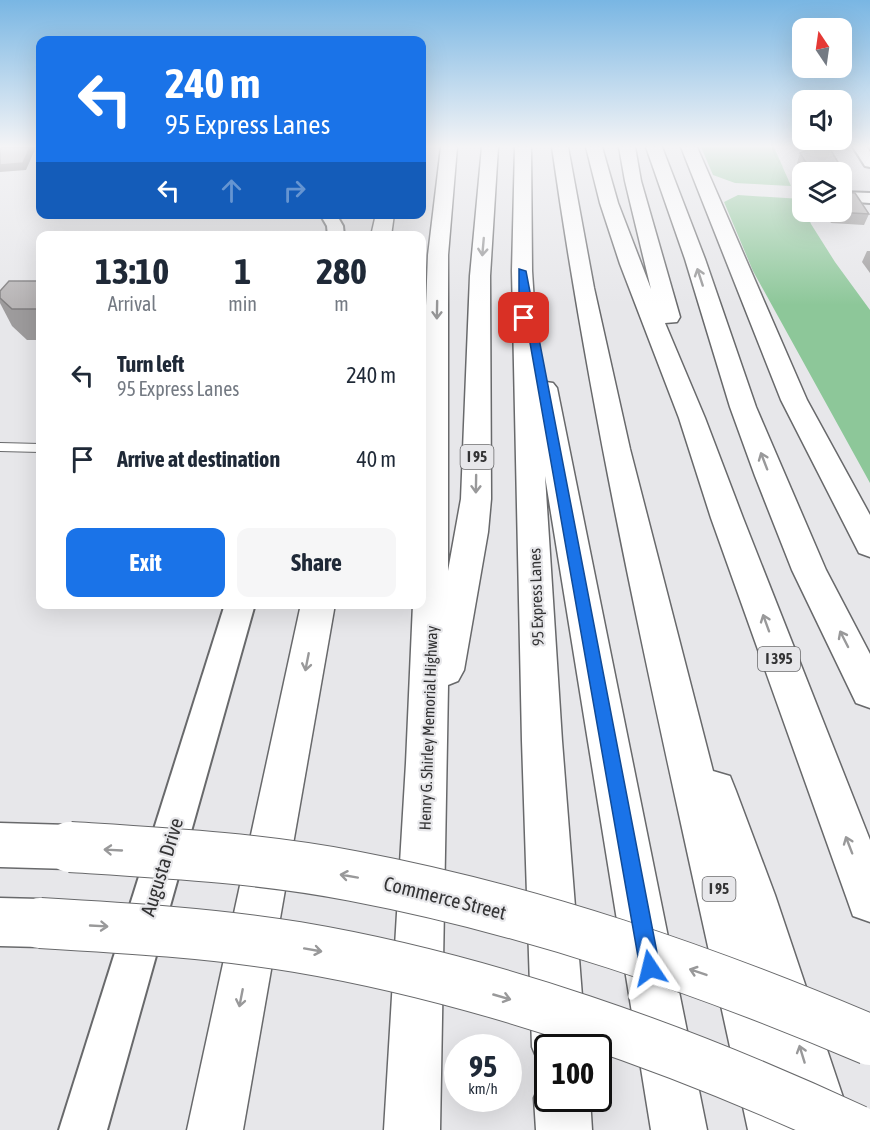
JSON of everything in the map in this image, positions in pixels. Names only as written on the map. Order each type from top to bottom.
[{"type":"main road","name":"Henry G. Shirley Memorial Highway","points":[[412,1130],[427,763],[438,255],[442,200]]},
{"type":"main road","name":"I 95","points":[[427,763],[472,532],[476,499],[480,276],[486,200]]},
{"type":"main road","name":"95 Express Lanes","points":[[523,200],[522,271],[541,730],[558,1034]]},
{"type":"main road","name":"I 95","points":[[568,200],[602,384],[776,1130]]},
{"type":"main road","name":"I 395","points":[[608,200],[630,264],[692,418],[727,518],[870,899]]},
{"type":"main road","points":[[640,200],[692,418]]},
{"type":"main road","points":[[673,200],[743,407],[770,476],[809,570],[870,691]]},
{"type":"main road","points":[[711,200],[794,400],[870,545]]},
{"type":"main road","points":[[522,271],[679,1130]]},
{"type":"main road","points":[[215,1130],[317,609]]},
{"type":"main road","points":[[663,649],[752,896],[826,1130]]},
{"type":"main road","name":"Commerce Street","points":[[0,845],[154,852],[275,864],[352,876],[438,894],[617,944],[769,998],[870,1040]]},
{"type":"main road","points":[[20,923],[129,927],[255,941],[333,954],[421,974],[608,1030],[711,1068],[856,1130]]},
{"type":"main road","points":[[563,1112],[564,1130]]},
{"type":"street","name":"Augusta Drive","points":[[83,1130],[239,609]]},
{"type":"lane","points":[[0,447],[36,448]]},
{"type":"green space","points":[[729,200],[792,200],[792,222],[810,222],[835,262],[870,310],[870,483],[753,271],[724,202]]},
{"type":"building","points":[[852,200],[859,200],[869,214],[852,213]]},
{"type":"building","points":[[9,281],[36,281],[36,309],[12,309],[0,298],[0,291]]},
{"type":"route","points":[[524,318],[522,271],[650,968]]}]
